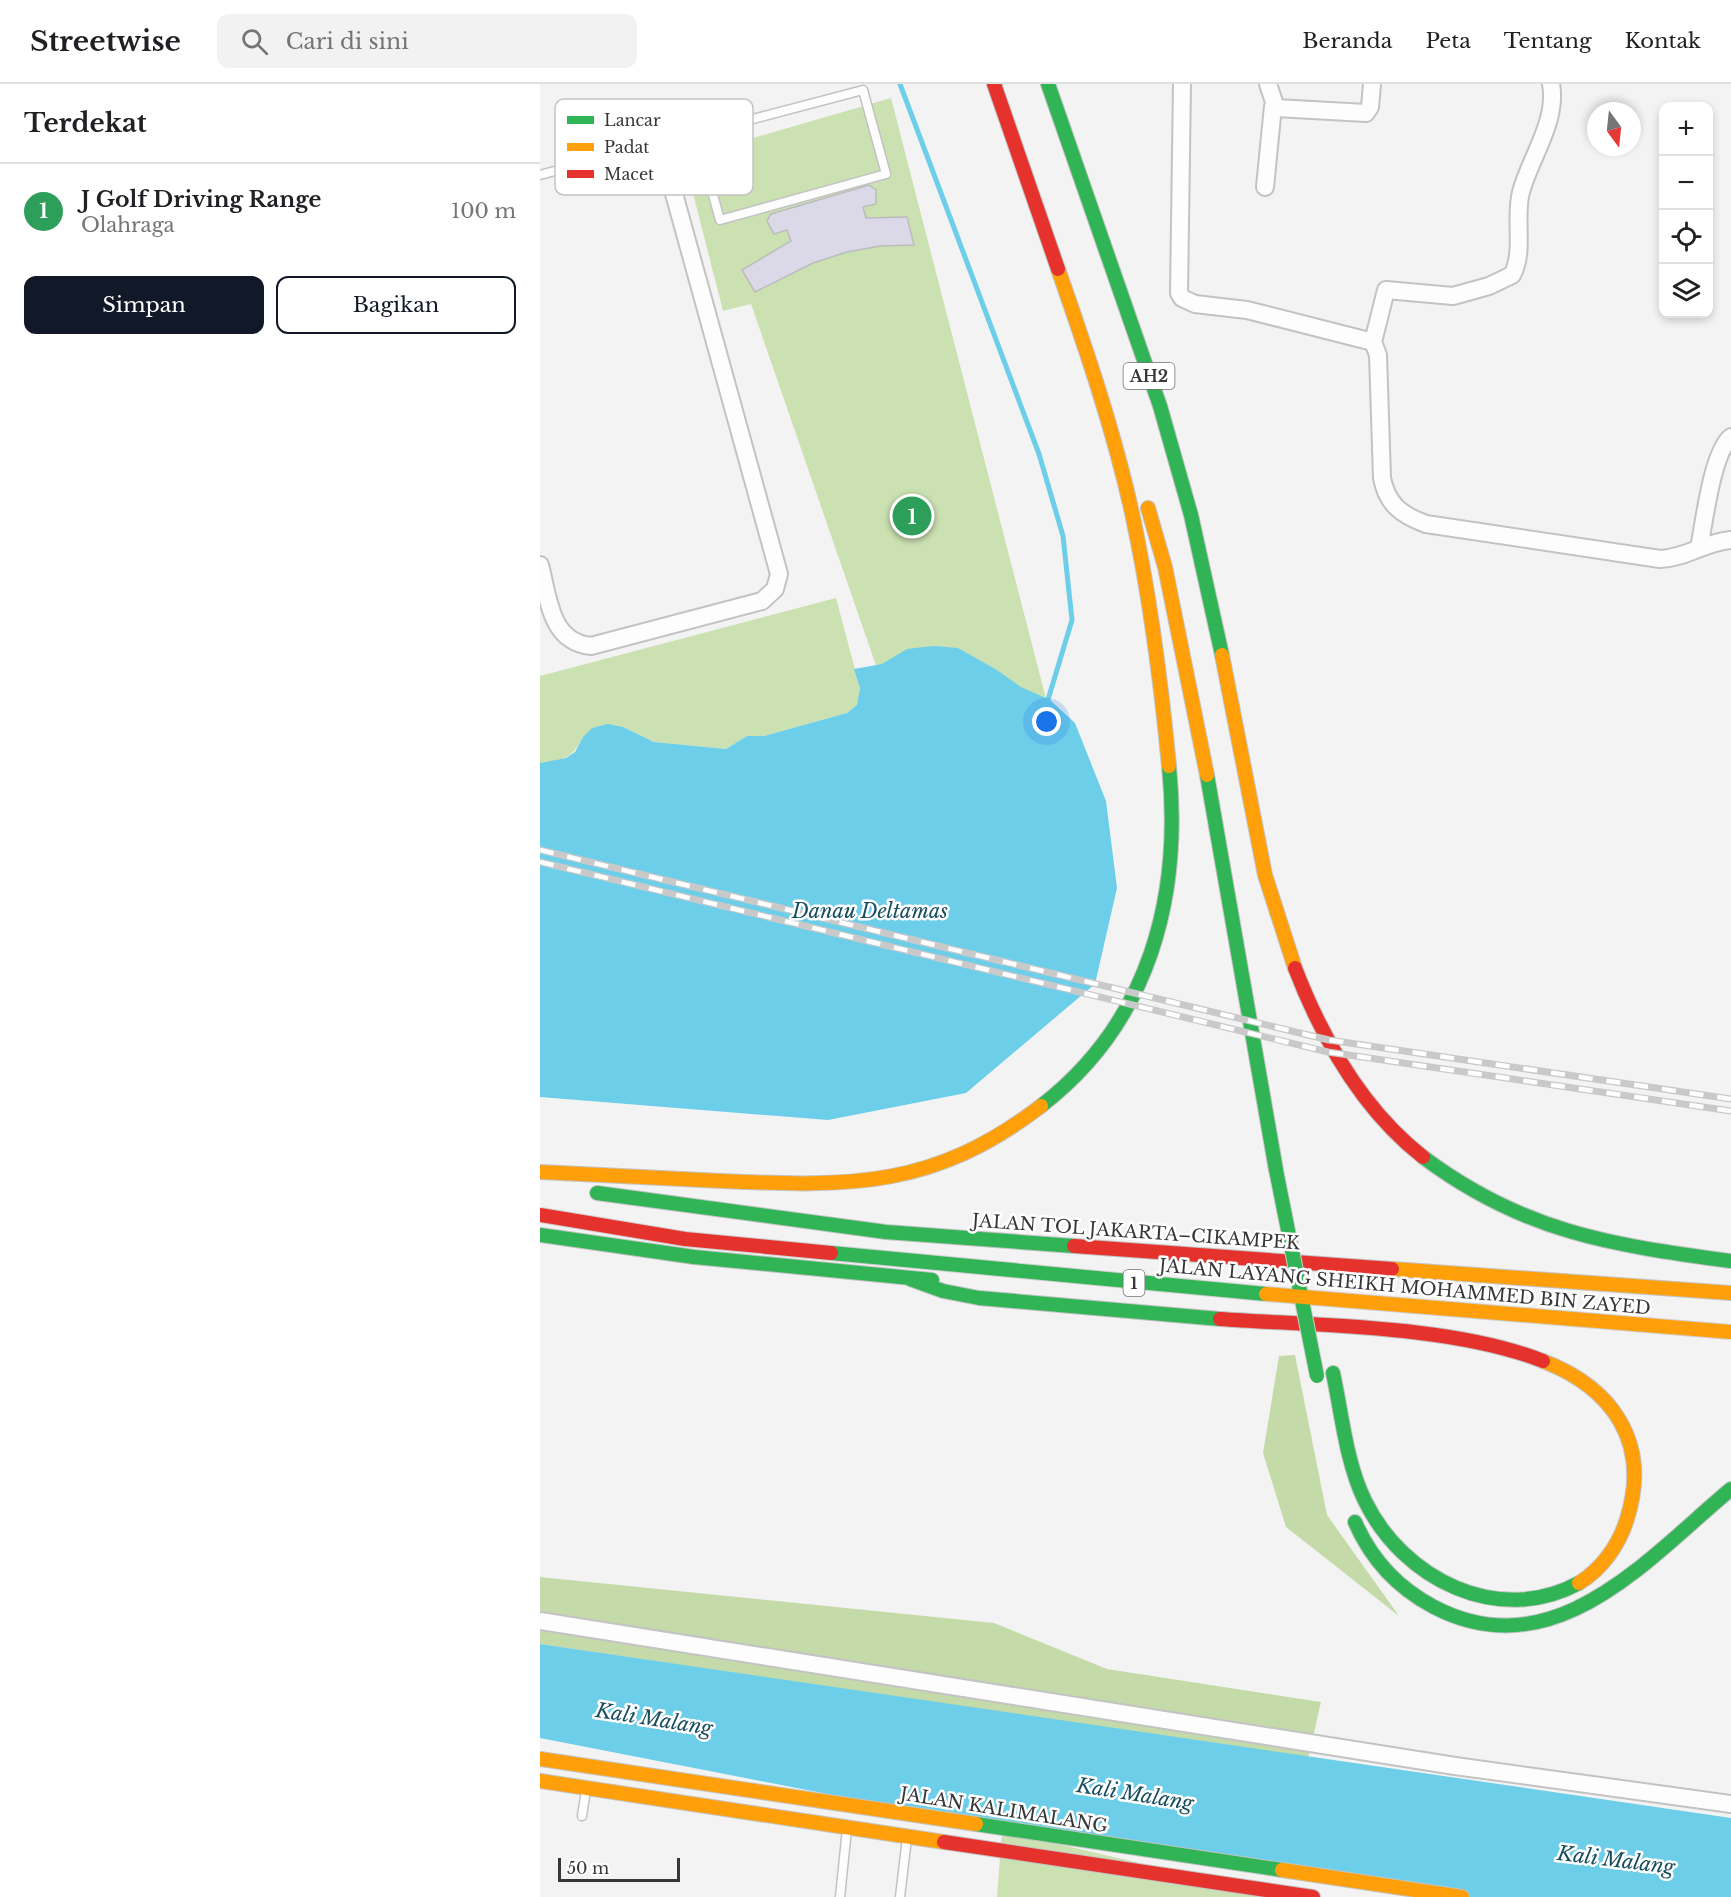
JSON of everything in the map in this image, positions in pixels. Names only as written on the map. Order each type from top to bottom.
[{"type":"main road","points":[[540,1172],[812,1185],[867,1183],[922,1171],[994,1139],[1016,1126],[1058,1092],[1109,1034],[1127,1008],[1154,951],[1170,873],[1171,788],[1165,723],[1130,505],[1076,325],[994,84]]},
{"type":"main road","name":"AH2","points":[[1035,84],[1121,338]]},
{"type":"main road","name":"AH2","points":[[1048,84],[1128,306],[1184,489],[1227,676],[1269,892],[1309,1003],[1342,1065],[1384,1122],[1448,1178],[1475,1195],[1537,1223],[1614,1244],[1731,1262]]},
{"type":"main road","points":[[1120,410],[1133,455]]},
{"type":"main road","points":[[1145,500],[1165,567],[1217,823],[1276,1170],[1318,1382]]},
{"type":"main road","name":"JALAN TOL JAKARTA–CIKAMPEK","points":[[587,1192],[886,1232],[1731,1293]]},
{"type":"main road","name":"JALAN LAYANG SHEIKH MOHAMMED BIN ZAYED","points":[[540,1203],[667,1223],[899,1251],[1707,1316]]},
{"type":"main road","name":"JALAN LAYANG SHEIKH MOHAMMED BIN ZAYED","points":[[540,1215],[708,1242],[1410,1308],[1731,1332]]},
{"type":"main road","points":[[540,1235],[693,1257],[910,1279],[979,1283]]},
{"type":"main road","points":[[1311,1248],[1327,1339]]},
{"type":"main road","points":[[910,1279],[932,1287],[972,1295],[1130,1312],[1410,1333],[1491,1346],[1546,1362],[1579,1377],[1598,1391],[1614,1408],[1630,1441],[1635,1489],[1630,1515],[1611,1554],[1585,1580],[1566,1590],[1530,1599],[1505,1600],[1474,1596],[1429,1576],[1390,1543],[1366,1502],[1345,1435],[1332,1367]]},
{"type":"main road","name":"1","points":[[1048,1288],[1731,1344]]},
{"type":"main road","points":[[1351,1512],[1377,1561],[1413,1595],[1438,1610],[1471,1621],[1495,1625],[1519,1624],[1572,1613],[1607,1596],[1731,1489]]},
{"type":"main road","name":"JALAN KALIMALANG","points":[[540,1759],[1458,1897]]},
{"type":"main road","points":[[540,1781],[1313,1897]]},
{"type":"street","points":[[1182,84],[1179,287],[1182,298],[1195,304],[1247,310],[1285,318],[1373,342]]},
{"type":"street","points":[[1265,187],[1273,106],[1268,84]]},
{"type":"street","points":[[1273,106],[1366,113],[1370,107],[1372,84]]},
{"type":"street","points":[[1551,84],[1550,109],[1521,192],[1517,220],[1516,262],[1512,275],[1489,286],[1453,296],[1387,289],[1383,293],[1373,342],[1378,355],[1383,484],[1389,501],[1409,518],[1426,524],[1660,559],[1679,557],[1707,543],[1731,540]]},
{"type":"street","points":[[540,565],[554,618],[563,636],[576,645],[591,646],[762,601],[775,589],[779,574],[674,195]]},
{"type":"street","points":[[1699,548],[1718,459],[1726,441],[1731,437]]},
{"type":"street","points":[[540,1621],[1488,1771],[1731,1804]]},
{"type":"lane","points":[[713,195],[720,220],[886,174],[863,90],[753,119]]},
{"type":"lane","points":[[540,175],[555,171]]},
{"type":"lane","points":[[582,1816],[588,1766]]},
{"type":"lane","points":[[840,1897],[849,1805]]},
{"type":"lane","points":[[900,1897],[909,1814]]},
{"type":"green space","points":[[891,98],[1052,722],[908,758],[751,304],[723,311],[693,195],[753,195],[753,138]]},
{"type":"green space","points":[[836,598],[860,688],[857,705],[847,713],[764,736],[747,736],[726,749],[654,742],[623,727],[583,737],[575,750],[566,757],[540,763],[540,676]]},
{"type":"green space","points":[[1295,1355],[1327,1515],[1399,1616],[1286,1527],[1263,1453],[1279,1356]]},
{"type":"green space","points":[[540,1577],[994,1623],[1107,1669],[1321,1702],[1308,1759],[540,1644]]},
{"type":"green space","points":[[1002,1831],[1286,1897],[997,1897]]},
{"type":"water","name":"Danau Deltamas","points":[[933,646],[958,648],[997,670],[1021,687],[1050,700],[1075,723],[1106,801],[1117,888],[1095,984],[966,1093],[828,1120],[540,1097],[540,763],[566,758],[575,752],[583,737],[592,728],[608,724],[623,727],[654,742],[726,749],[747,736],[764,736],[847,713],[857,705],[860,688],[854,669],[882,664],[907,649]]},
{"type":"water","name":"Kali Malang","points":[[540,1644],[1731,1818],[1731,1897],[1462,1897],[1002,1828],[540,1738]]},
{"type":"building","points":[[869,185],[876,190],[876,204],[863,207],[866,218],[907,217],[914,245],[880,246],[847,252],[813,263],[755,292],[742,270],[791,241],[787,230],[774,234],[767,221],[771,214]]},
{"type":"waterway","points":[[900,84],[1039,454],[1063,536],[1072,620],[1047,703]]},
{"type":"railway","points":[[540,850],[1329,1040],[1731,1099]]},
{"type":"railway","points":[[540,862],[1328,1052],[1731,1111]]},
{"type":"traffic: fast","points":[[1048,84],[1160,406],[1191,515],[1222,655]]},
{"type":"traffic: fast","points":[[1041,1106],[1078,1073],[1109,1036],[1133,996],[1151,954],[1163,909],[1170,863],[1172,815],[1169,766]]},
{"type":"traffic: fast","points":[[1207,775],[1276,1170]]},
{"type":"traffic: fast","points":[[1423,1157],[1496,1203],[1533,1219],[1607,1241],[1731,1261]]},
{"type":"traffic: fast","points":[[1276,1170],[1317,1376]]},
{"type":"traffic: fast","points":[[597,1193],[886,1232],[1074,1246]]},
{"type":"traffic: fast","points":[[540,1235],[694,1257],[932,1280]]},
{"type":"traffic: fast","points":[[831,1253],[1266,1294]]},
{"type":"traffic: fast","points":[[910,1279],[943,1291],[979,1298],[1220,1319]]},
{"type":"traffic: fast","points":[[1333,1373],[1345,1438],[1359,1486],[1382,1529],[1403,1553],[1428,1573],[1456,1588],[1486,1597],[1517,1600],[1548,1595],[1579,1583]]},
{"type":"traffic: fast","points":[[1355,1522],[1369,1548],[1387,1571],[1397,1582],[1421,1599],[1434,1607],[1478,1623],[1520,1625],[1559,1616],[1597,1598],[1667,1545],[1731,1489]]},
{"type":"traffic: fast","points":[[976,1824],[1282,1870]]},
{"type":"traffic: slow","points":[[1058,269],[1108,421],[1132,513],[1154,639],[1169,766]]},
{"type":"traffic: slow","points":[[1148,508],[1165,567],[1207,775]]},
{"type":"traffic: slow","points":[[1222,655],[1265,875],[1295,968]]},
{"type":"traffic: slow","points":[[540,1172],[768,1183],[851,1182],[927,1167],[964,1153],[1002,1133],[1041,1106]]},
{"type":"traffic: slow","points":[[1392,1269],[1731,1293]]},
{"type":"traffic: slow","points":[[1266,1294],[1731,1332]]},
{"type":"traffic: slow","points":[[1543,1361],[1568,1372],[1589,1386],[1607,1403],[1620,1422],[1629,1443],[1634,1466],[1633,1491],[1627,1519],[1619,1538],[1609,1555],[1595,1571],[1579,1583]]},
{"type":"traffic: slow","points":[[540,1759],[976,1824]]},
{"type":"traffic: slow","points":[[540,1781],[944,1842]]},
{"type":"traffic: slow","points":[[1282,1870],[1462,1897]]},
{"type":"traffic: jam","points":[[994,84],[1058,269]]},
{"type":"traffic: jam","points":[[1295,968],[1318,1020],[1363,1095],[1401,1138],[1423,1157]]},
{"type":"traffic: jam","points":[[540,1215],[685,1239],[831,1253]]},
{"type":"traffic: jam","points":[[1074,1246],[1392,1269]]},
{"type":"traffic: jam","points":[[1220,1319],[1384,1329],[1427,1334],[1507,1349],[1543,1361]]},
{"type":"traffic: jam","points":[[944,1842],[1313,1897]]},
{"type":"place","name":"J Golf Driving Range","points":[[912,516]]}]
